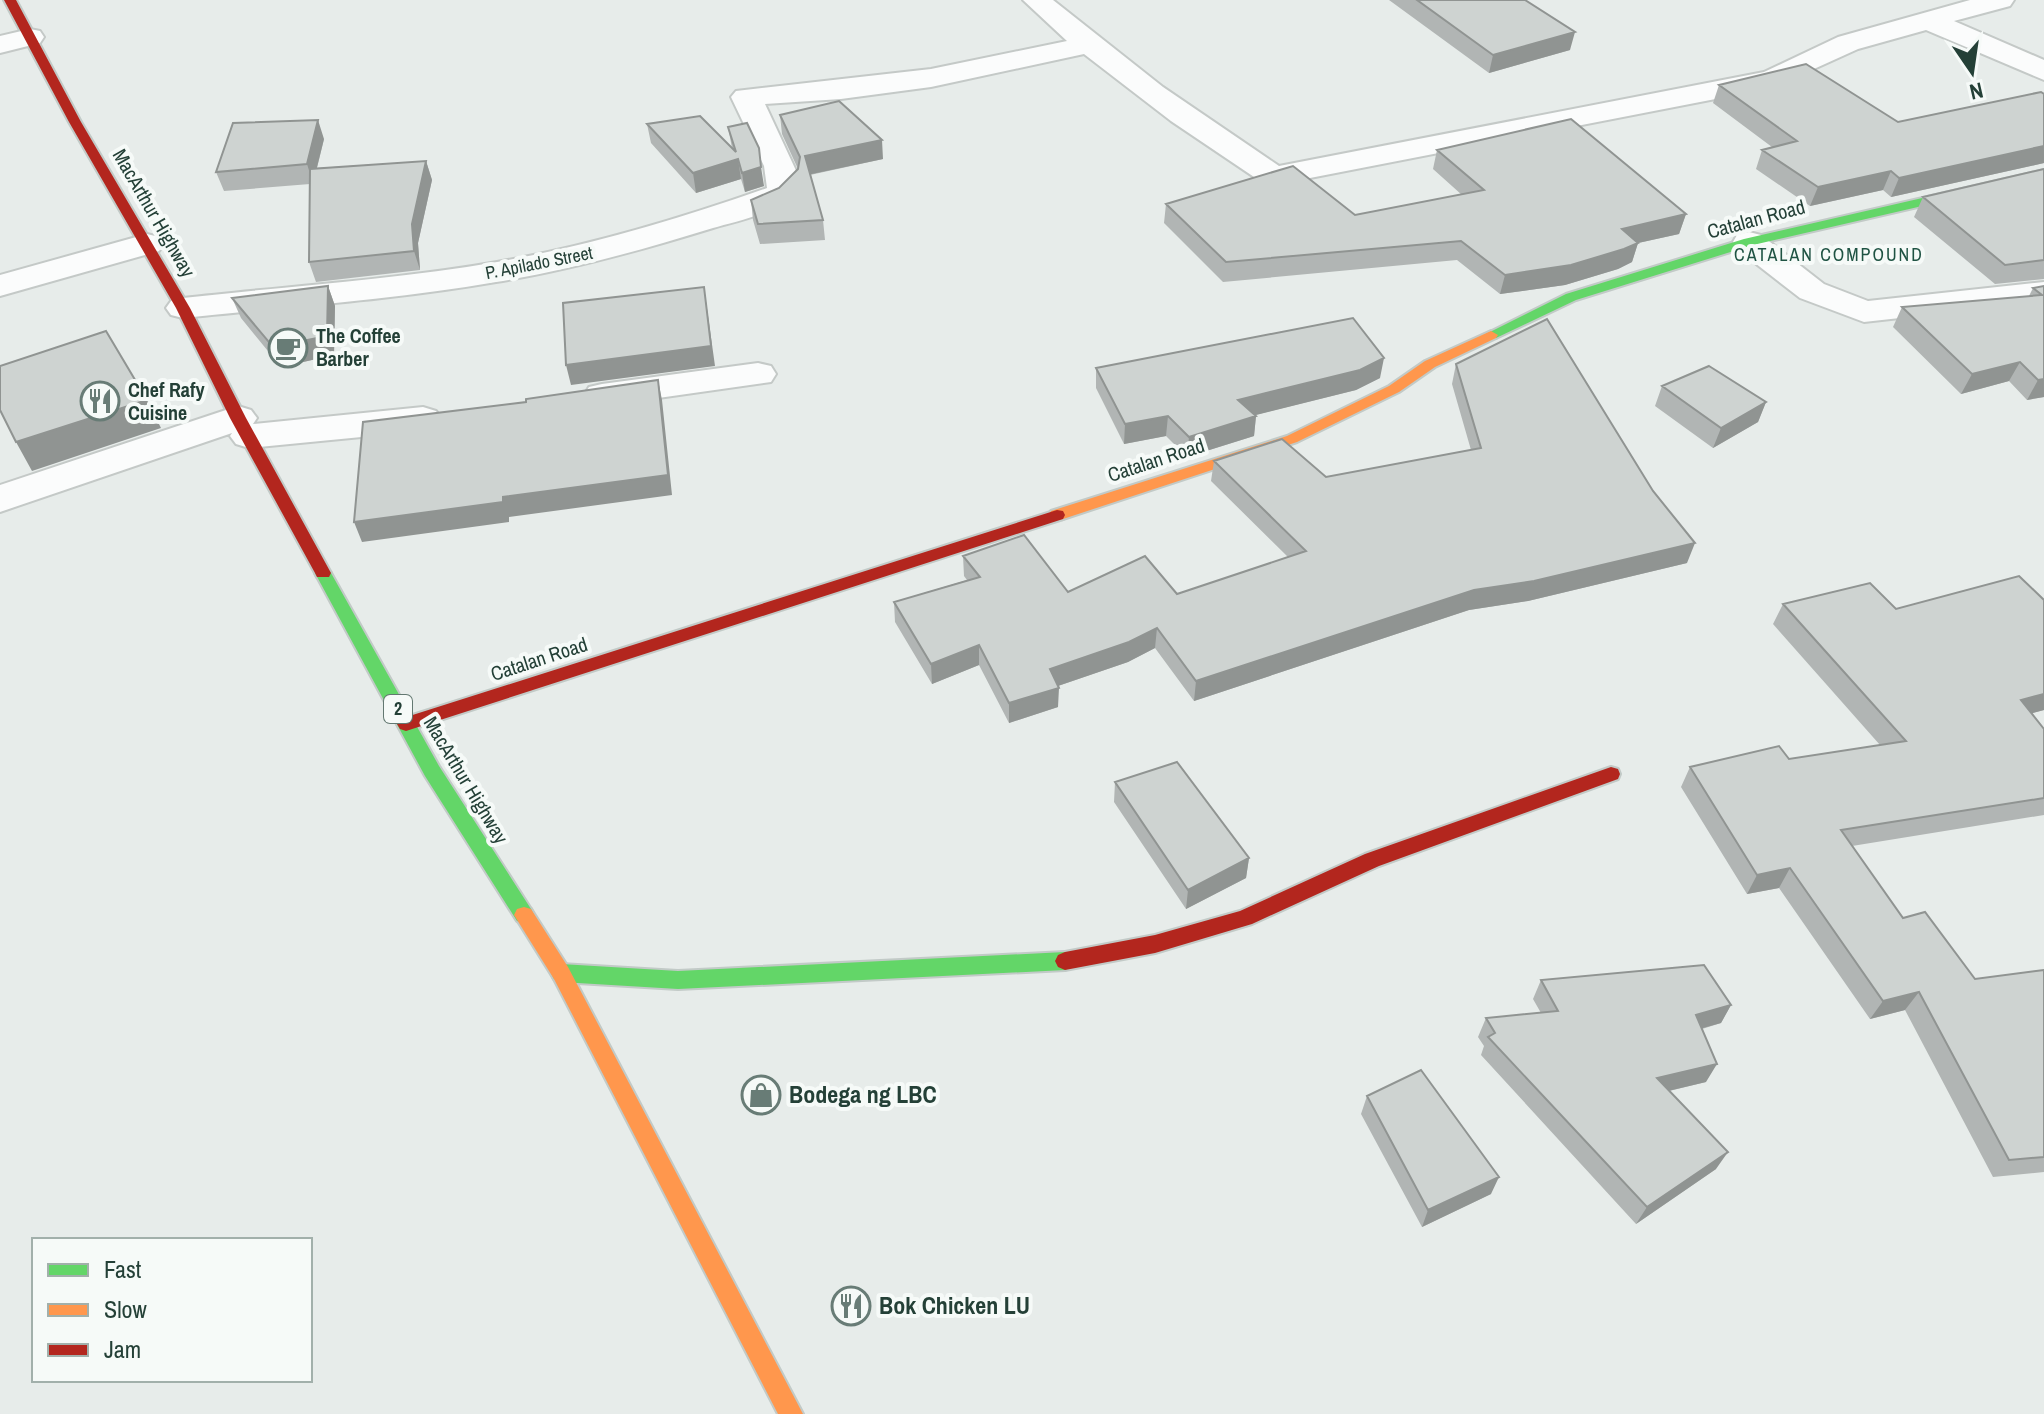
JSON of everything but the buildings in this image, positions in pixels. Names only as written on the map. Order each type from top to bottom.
[{"type":"street","name":"MacArthur Highway","points":[[10,0],[183,308],[244,427],[432,771],[561,973],[791,1414]]},
{"type":"street","points":[[1037,0],[1087,45],[1179,115],[1274,176],[1772,79],[1848,43],[2000,0]]},
{"type":"street","points":[[1930,21],[2044,71]]},
{"type":"street","points":[[0,45],[30,37]]},
{"type":"street","name":"P. Apilado Street","points":[[183,308],[495,272],[597,252],[680,230],[778,195],[785,183],[746,97],[841,90],[931,78],[1087,45]]},
{"type":"street","name":"Catalan Road","points":[[406,724],[1292,439],[1394,389],[1430,364],[1571,297],[1749,242],[2044,174]]},
{"type":"street","points":[[1749,242],[1812,291],[1864,312],[2044,292]]},
{"type":"street","points":[[0,286],[147,244]]},
{"type":"street","points":[[570,399],[758,374]]},
{"type":"street","points":[[0,499],[244,427],[382,425],[460,414]]},
{"type":"street","points":[[561,973],[678,980],[1072,961],[1155,944],[1245,918],[1372,860],[1611,774]]},
{"type":"traffic: fast","points":[[1491,335],[1571,297],[1749,242],[2044,174]]},
{"type":"traffic: fast","points":[[323,573],[432,771],[524,915]]},
{"type":"traffic: fast","points":[[561,973],[678,980],[1065,961]]},
{"type":"traffic: slow","points":[[1057,515],[1292,439],[1394,389],[1430,364],[1491,335]]},
{"type":"traffic: slow","points":[[524,915],[561,973],[791,1414]]},
{"type":"traffic: jam","points":[[10,0],[75,122],[183,308],[238,418],[323,573]]},
{"type":"traffic: jam","points":[[406,724],[1057,515]]},
{"type":"traffic: jam","points":[[1065,961],[1155,944],[1245,918],[1372,860],[1611,774]]},
{"type":"place","name":"The Coffee Barber","points":[[288,348]]},
{"type":"place","name":"Chef Rafy Cuisine","points":[[100,401]]},
{"type":"place","name":"Bodega ng LBC","points":[[761,1095]]},
{"type":"place","name":"Bok Chicken LU","points":[[851,1306]]},
{"type":"district","name":"CATALAN COMPOUND","points":[[1829,255]]}]
